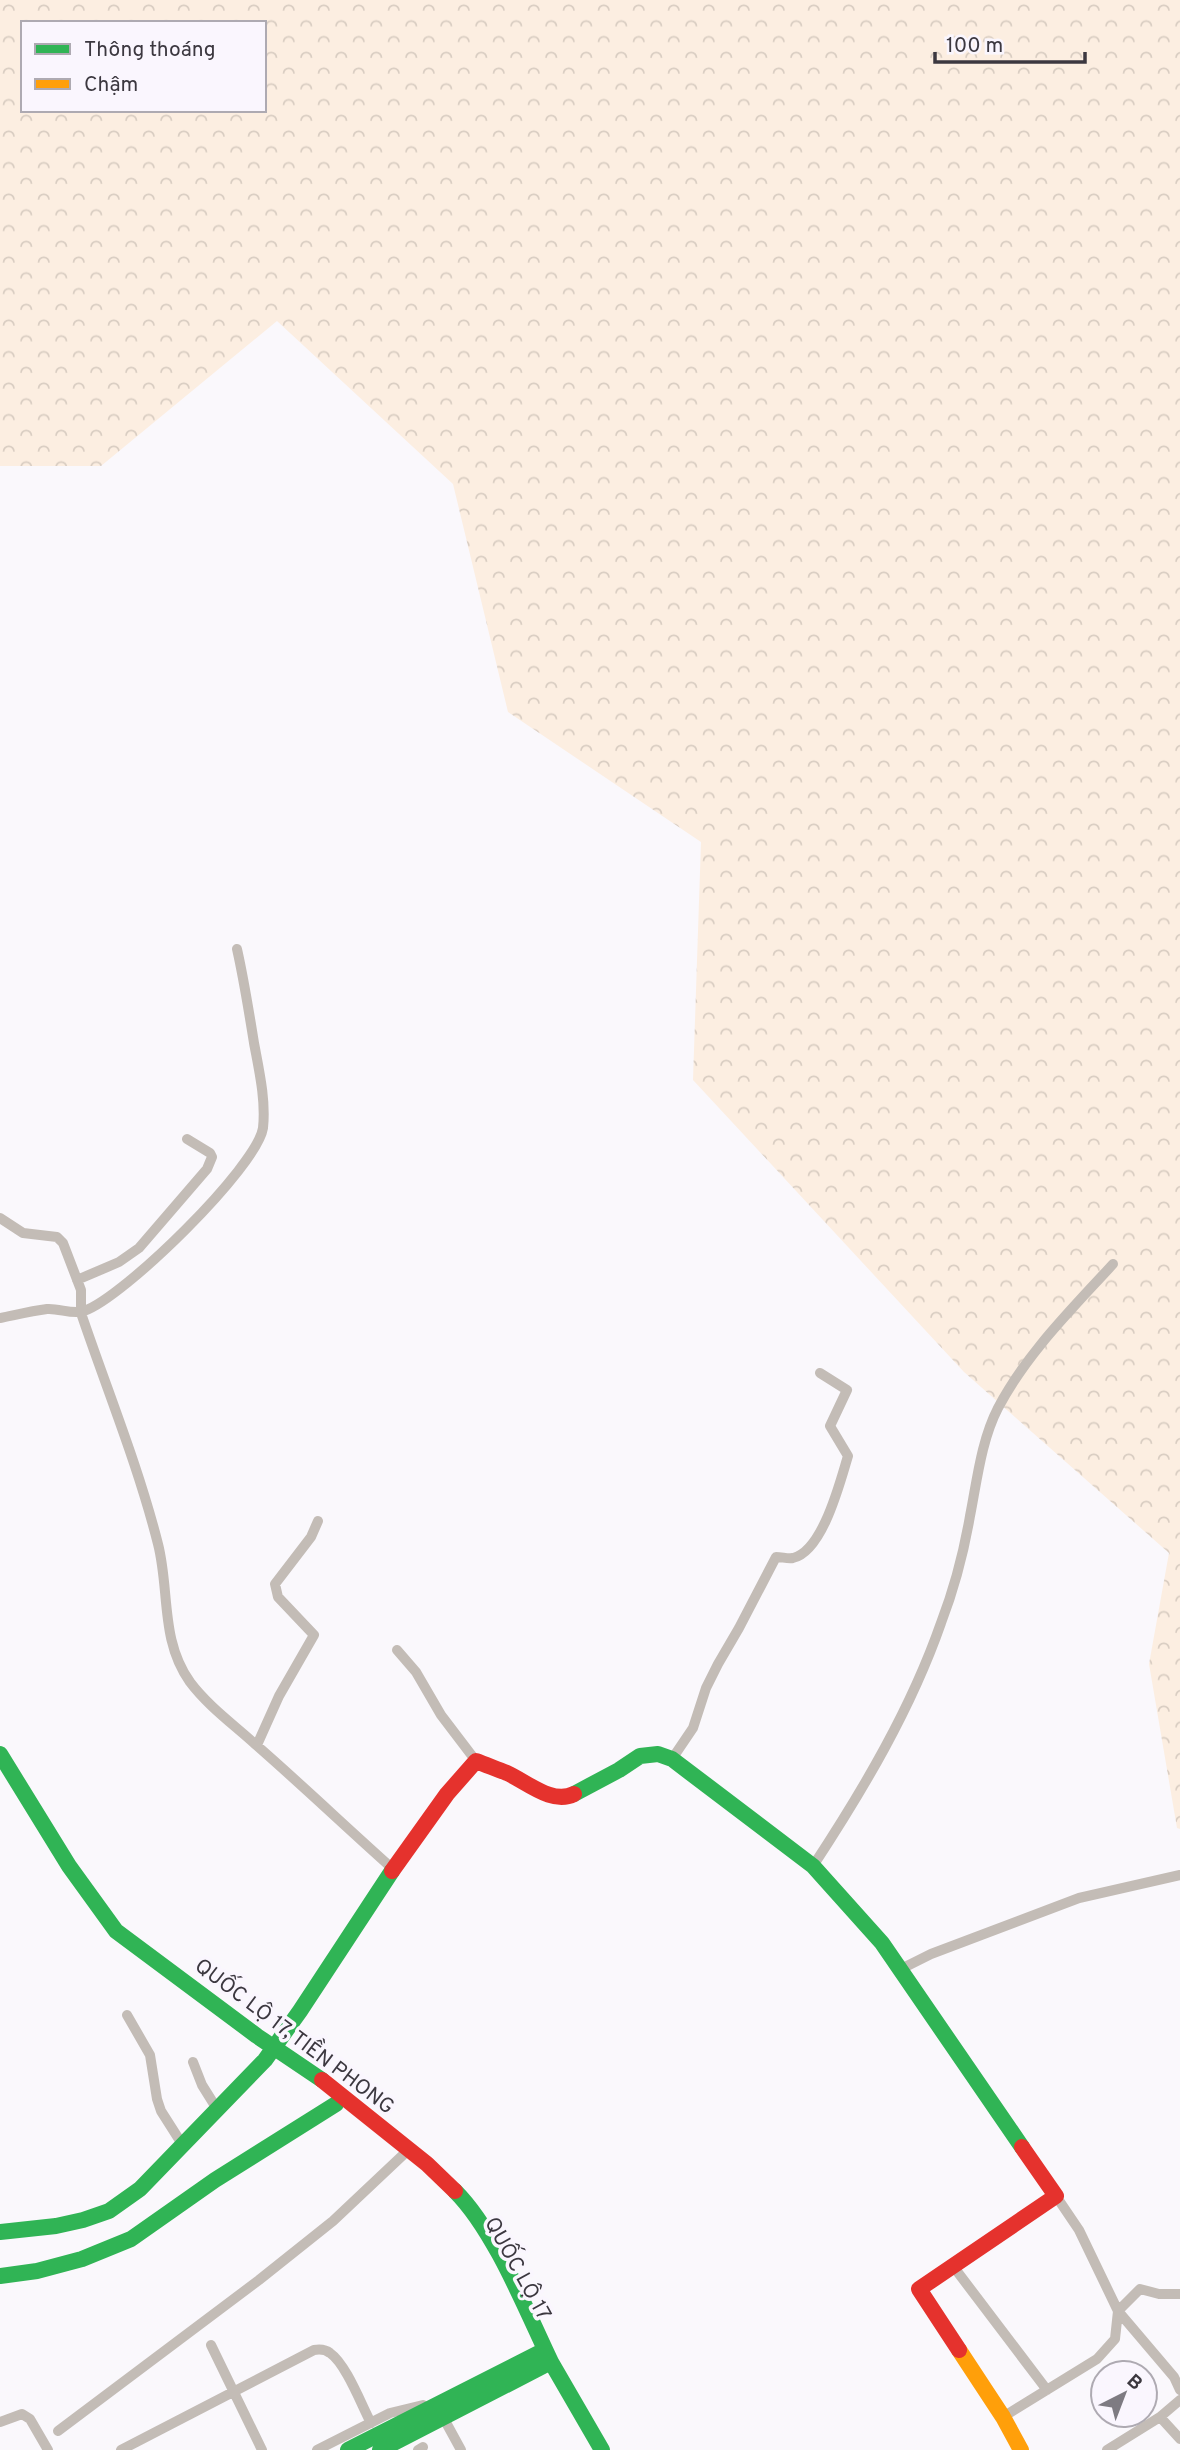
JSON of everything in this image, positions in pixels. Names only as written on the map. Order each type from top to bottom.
[{"type":"main road","name":"QUỐC LỘ 17, TIỀN PHONG","points":[[0,1754],[69,1866],[116,1931],[271,2052]]},
{"type":"main road","points":[[0,2232],[60,2226],[111,2211],[134,2193],[271,2052],[393,1869],[475,1761],[509,1774],[546,1794],[567,1797],[640,1756],[658,1754],[672,1759],[813,1866],[882,1943],[1056,2196],[919,2289],[1003,2417],[1021,2450]]},
{"type":"main road","points":[[0,1770],[58,1867],[105,1934],[157,1976],[316,2082],[333,2097],[131,2239],[82,2259],[37,2271],[0,2276]]},
{"type":"main road","name":"QUỐC LỘ 17, TIỀN PHONG","points":[[333,2097],[427,2164],[469,2205],[504,2264],[544,2358]]},
{"type":"main road","name":"QUỐC LỘ 17","points":[[333,2097],[432,2180],[461,2213],[484,2245],[544,2358],[446,2400],[348,2450]]},
{"type":"main road","points":[[380,2450],[544,2358]]},
{"type":"main road","points":[[544,2358],[593,2450]]},
{"type":"main road","points":[[544,2358],[602,2450]]},
{"type":"street","points":[[0,1318],[49,1309],[81,1313],[125,1286],[159,1256],[250,1154],[263,1129],[262,1086],[237,949]]},
{"type":"street","points":[[77,1280],[119,1262],[139,1248],[207,1169],[212,1157],[210,1153],[187,1139]]},
{"type":"street","points":[[0,1218],[23,1233],[57,1237],[63,1243],[81,1290],[81,1313],[134,1459],[159,1545],[170,1640],[189,1680],[222,1715],[393,1869]]},
{"type":"street","points":[[813,1866],[849,1811],[904,1710],[942,1623],[968,1528],[983,1451],[997,1410],[1036,1348],[1113,1264]]},
{"type":"street","points":[[672,1759],[693,1728],[706,1688],[776,1557],[792,1559],[804,1553],[818,1535],[834,1503],[848,1456],[830,1426],[847,1390],[820,1373]]},
{"type":"street","points":[[257,1745],[279,1696],[314,1634],[278,1597],[275,1584],[311,1537],[318,1521]]},
{"type":"street","points":[[397,1650],[416,1672],[441,1715],[475,1761]]},
{"type":"street","points":[[901,1969],[931,1954],[1079,1898],[1180,1875]]},
{"type":"street","points":[[127,2015],[150,2055],[156,2099],[161,2111],[182,2144]]},
{"type":"street","points":[[193,2062],[202,2085],[217,2109]]},
{"type":"street","points":[[58,2431],[333,2221],[403,2155]]},
{"type":"street","points":[[1056,2196],[1079,2230],[1118,2311],[1174,2377],[1180,2390]]},
{"type":"street","points":[[953,2266],[1047,2390]]},
{"type":"street","points":[[1003,2417],[1097,2359],[1115,2339],[1118,2311],[1140,2289],[1158,2294],[1180,2294]]},
{"type":"street","points":[[211,2345],[262,2450]]},
{"type":"street","points":[[121,2450],[314,2350],[324,2349],[333,2354],[370,2423]]},
{"type":"street","points":[[317,2450],[390,2413],[446,2400]]},
{"type":"street","points":[[1107,2450],[1160,2417],[1180,2400]]},
{"type":"street","points":[[0,2422],[22,2414],[30,2419],[48,2450]]},
{"type":"street","points":[[443,2417],[461,2450]]},
{"type":"street","points":[[1160,2417],[1180,2439]]},
{"type":"green space","points":[[0,0],[1180,0],[1180,1829],[1177,1828],[1149,1664],[1169,1553],[964,1372],[693,1080],[701,842],[508,712],[453,484],[277,321],[101,466],[0,466]]},
{"type":"traffic: fast","points":[[0,1754],[69,1866],[116,1931],[257,2036],[322,2080]]},
{"type":"traffic: fast","points":[[574,1794],[640,1756],[658,1754],[672,1759],[813,1866],[882,1943],[1022,2147]]},
{"type":"traffic: fast","points":[[0,2232],[83,2220],[109,2211],[140,2189],[265,2060],[392,1871]]},
{"type":"traffic: fast","points":[[0,2276],[37,2271],[82,2259],[131,2239],[215,2180],[336,2104]]},
{"type":"traffic: fast","points":[[380,2450],[551,2362],[496,2249],[470,2208],[455,2191]]},
{"type":"traffic: fast","points":[[348,2450],[545,2350]]},
{"type":"traffic: fast","points":[[551,2362],[602,2450]]},
{"type":"traffic: slow","points":[[959,2350],[1021,2450]]},
{"type":"traffic: jam","points":[[392,1871],[447,1794],[476,1761],[507,1773],[548,1795],[566,1797],[574,1794]]},
{"type":"traffic: jam","points":[[322,2080],[427,2164],[455,2191]]},
{"type":"traffic: jam","points":[[959,2350],[919,2289],[1056,2196],[1022,2147]]}]
